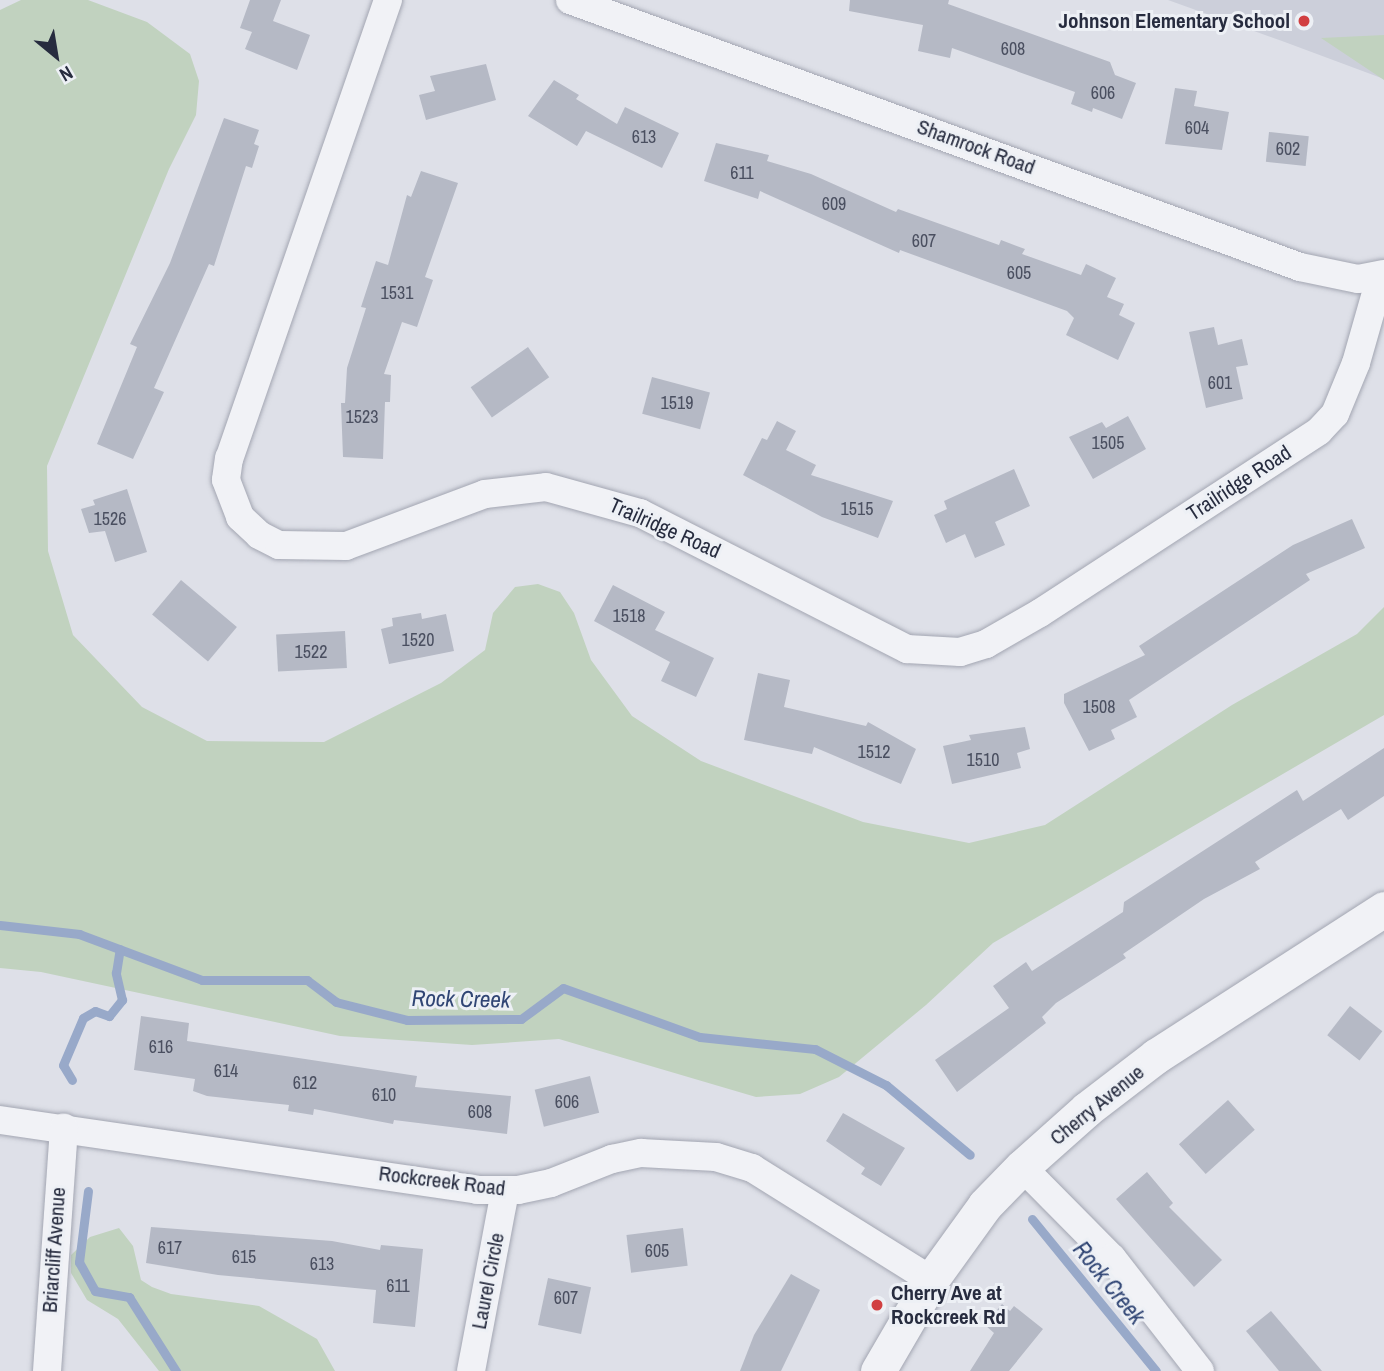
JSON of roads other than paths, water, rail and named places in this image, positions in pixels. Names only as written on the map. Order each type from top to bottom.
[{"type":"street","name":"Trailridge Road","points":[[388,0],[229,458],[226,480],[240,517],[258,535],[279,545],[346,546],[485,494],[546,487],[640,513],[907,649],[960,652],[986,644],[1040,613],[1319,431],[1335,414],[1356,363],[1382,274]]},
{"type":"street","name":"Shamrock Road","points":[[570,0],[1300,267],[1358,279],[1382,274]]},
{"type":"street","name":"Cherry Avenue","points":[[878,1371],[931,1280],[985,1205],[1022,1167],[1087,1109],[1156,1056],[1379,920]]},
{"type":"street","name":"Rockcreek Road","points":[[0,1120],[505,1191],[551,1183],[612,1159],[641,1153],[716,1157],[752,1168],[931,1280]]},
{"type":"street","name":"Briarcliff Avenue","points":[[47,1371],[64,1128]]},
{"type":"street","points":[[1022,1167],[1112,1258],[1200,1371]]},
{"type":"street","name":"Laurel Circle","points":[[471,1371],[505,1191]]},
{"type":"waterway","name":"Rock Creek","points":[[0,925],[79,934],[202,980],[307,980],[336,1002],[407,1020],[521,1019],[563,988],[700,1037],[815,1049],[886,1085],[970,1155]]},
{"type":"waterway","points":[[72,1080],[63,1065],[83,1018],[95,1011],[109,1016],[122,1000],[116,973],[120,949]]},
{"type":"waterway","points":[[88,1191],[79,1262],[95,1291],[129,1297],[176,1371]]},
{"type":"waterway","name":"Rock Creek","points":[[1032,1219],[1156,1371]]},
{"type":"place","name":"Johnson Elementary School","points":[[1304,21]]},
{"type":"place","name":"Cherry Ave at Rockcreek Rd","points":[[877,1305]]}]
